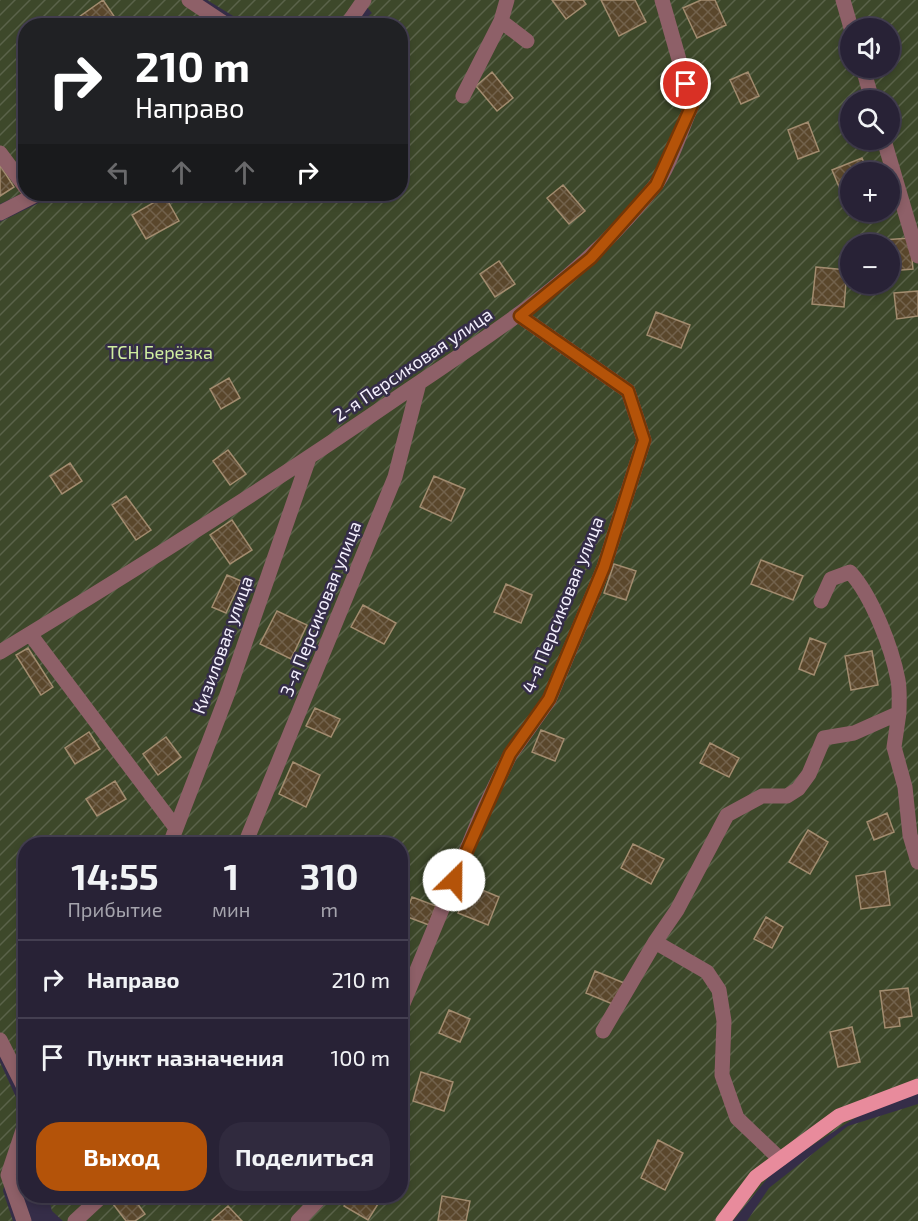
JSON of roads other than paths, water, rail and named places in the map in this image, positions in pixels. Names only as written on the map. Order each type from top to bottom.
[{"type":"main road","points":[[723,1221],[756,1177],[838,1116],[918,1086]]},
{"type":"lane","points":[[189,0],[216,18]]},
{"type":"lane","points":[[352,18],[364,0]]},
{"type":"lane","points":[[463,96],[501,21],[507,0]]},
{"type":"lane","name":"2-я Персиковая улица","points":[[0,652],[171,548],[309,458],[520,316],[591,258],[656,185],[692,105],[662,0]]},
{"type":"lane","points":[[843,0],[848,18]]},
{"type":"lane","points":[[501,21],[527,41]]},
{"type":"lane","points":[[887,150],[918,256]]},
{"type":"lane","points":[[0,153],[18,176]]},
{"type":"lane","points":[[0,213],[19,201]]},
{"type":"lane","name":"4-я Персиковая улица","points":[[408,992],[481,815],[510,754],[549,699],[604,567],[644,440],[628,391],[520,316]]},
{"type":"lane","name":"3-я Персиковая улица","points":[[248,837],[395,477],[419,383]]},
{"type":"lane","name":"Кизиловая улица","points":[[173,837],[227,695],[309,458]]},
{"type":"lane","points":[[821,601],[831,579],[850,572],[863,586],[876,613],[898,680],[899,713],[894,747],[905,787],[910,835],[918,862]]},
{"type":"lane","points":[[30,634],[176,828]]},
{"type":"lane","points":[[603,1031],[655,942],[677,910],[727,814],[762,796],[788,796],[798,789],[809,774],[824,738],[854,733],[899,713]]},
{"type":"lane","points":[[655,942],[707,972],[719,990],[723,1021],[722,1075],[737,1118],[780,1159]]},
{"type":"lane","points":[[0,1040],[18,1075]]},
{"type":"lane","points":[[18,1142],[4,1178],[24,1221]]},
{"type":"lane","points":[[75,1221],[94,1203]]},
{"type":"lane","points":[[298,1221],[315,1203]]},
{"type":"park label","name":"ТСН Берёзка","points":[[160,353]]}]
